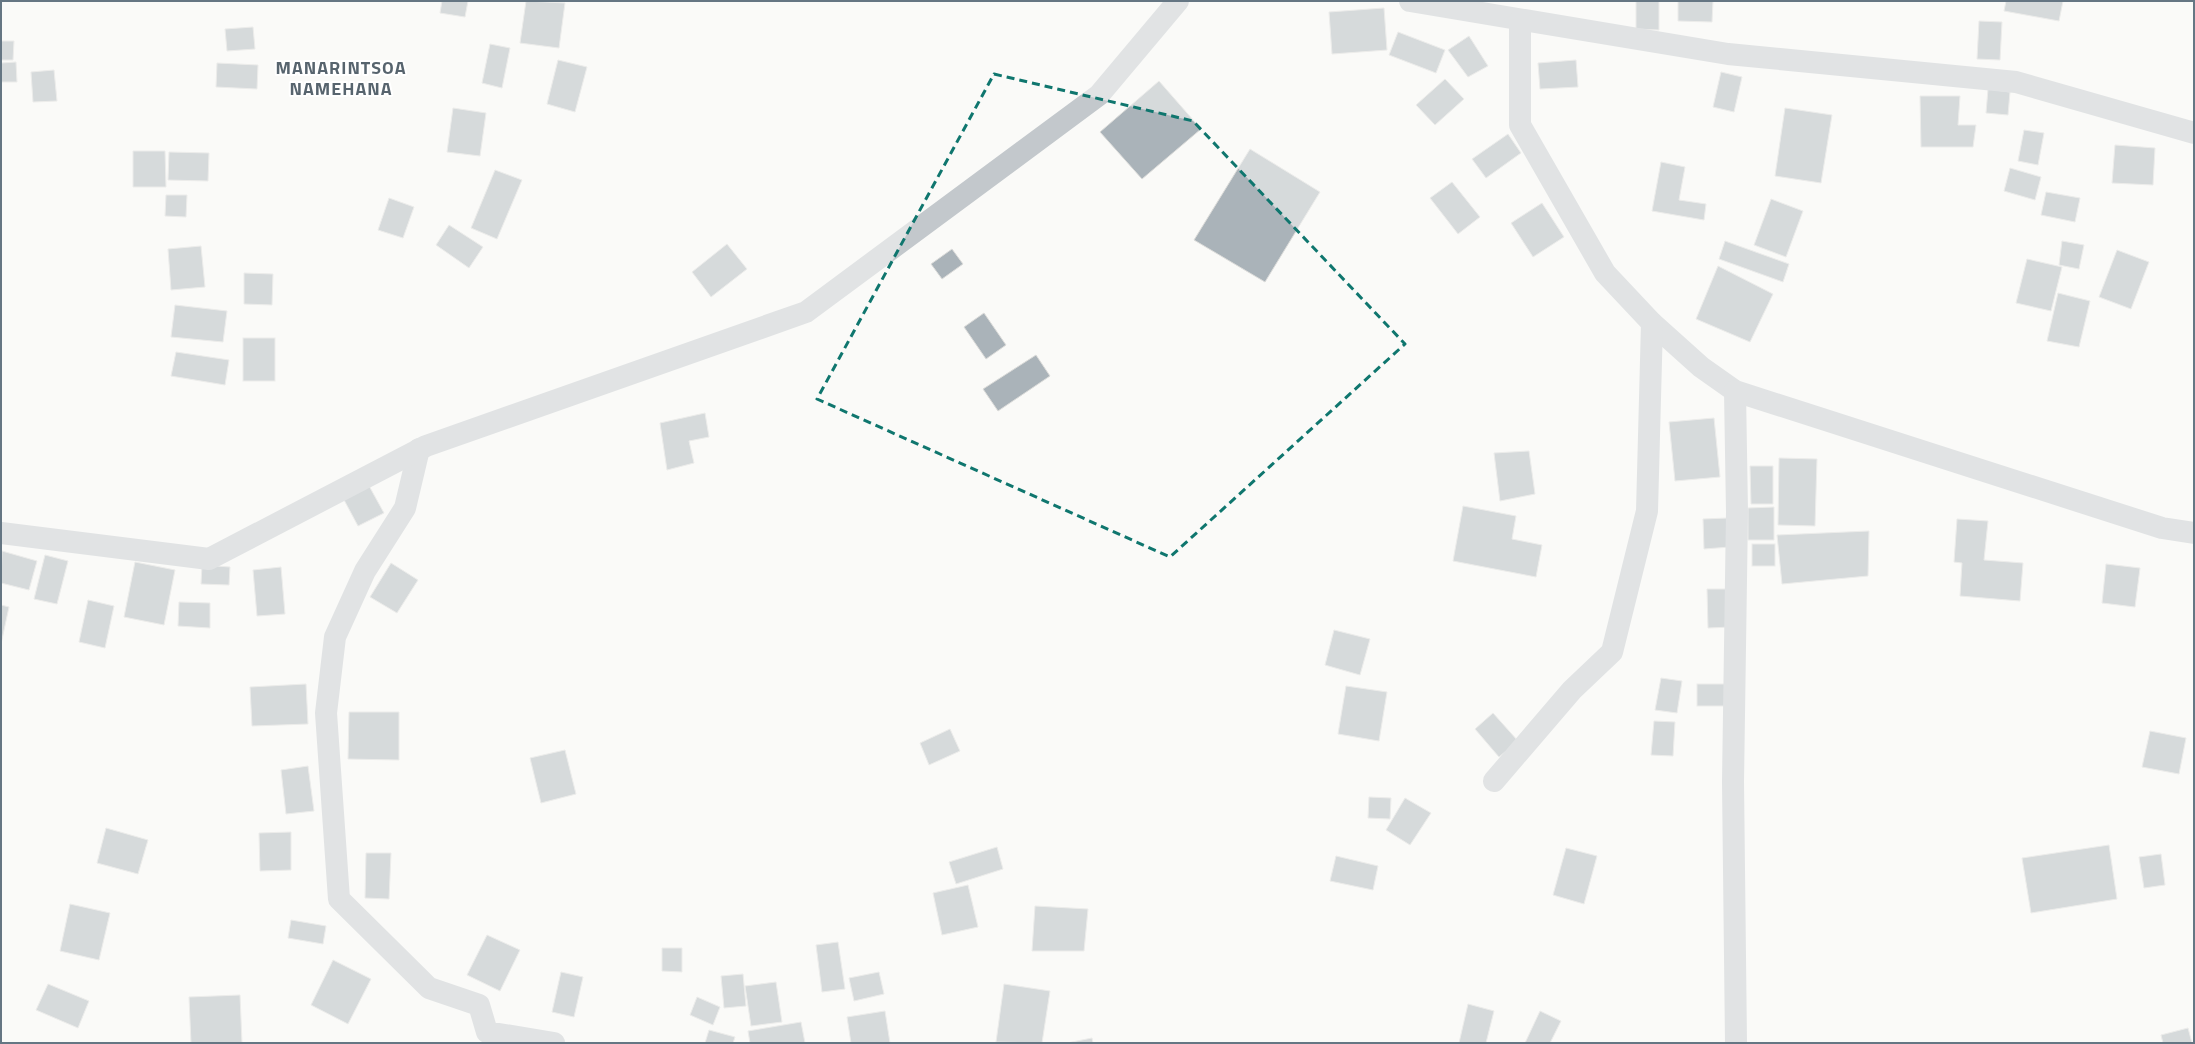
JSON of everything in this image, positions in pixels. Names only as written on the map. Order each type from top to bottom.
[{"type":"street","points":[[1,532],[209,559],[419,449],[806,312],[1099,95],[1178,1]]},
{"type":"street","points":[[1410,1],[1728,54],[2016,82],[2194,133]]},
{"type":"street","points":[[1520,20],[1520,125],[1605,273],[1652,323],[1701,367],[1735,391],[2162,528],[2194,533]]},
{"type":"street","points":[[1494,781],[1572,690],[1612,652],[1647,512],[1652,323]]},
{"type":"street","points":[[1735,391],[1737,512],[1734,782],[1736,1043]]},
{"type":"street","points":[[419,449],[405,508],[365,571],[335,637],[326,712],[339,899],[430,988],[479,1005],[487,1032],[554,1043]]},
{"type":"highlighted area","points":[[994,74],[1193,121],[1405,344],[1170,557],[817,399]]},
{"type":"building","points":[[442,1],[468,1],[465,17],[440,13]]},
{"type":"building","points":[[526,1],[565,3],[559,48],[520,43]]},
{"type":"building","points":[[1636,1],[1659,1],[1659,30],[1636,29]]},
{"type":"building","points":[[1678,1],[1713,1],[1712,22],[1678,21]]},
{"type":"building","points":[[2006,1],[2063,1],[2059,21],[2004,11]]},
{"type":"building","points":[[1384,8],[1387,50],[1332,54],[1329,12]]},
{"type":"building","points":[[1979,21],[2002,22],[2000,60],[1977,59]]},
{"type":"building","points":[[253,27],[255,49],[227,51],[225,29]]},
{"type":"building","points":[[1398,32],[1445,50],[1436,73],[1389,55]]},
{"type":"building","points":[[1469,36],[1488,66],[1468,77],[1448,50]]},
{"type":"building","points":[[1,41],[14,41],[13,60],[1,60]]},
{"type":"building","points":[[490,44],[510,48],[502,88],[482,83]]},
{"type":"building","points":[[558,60],[587,67],[575,112],[547,104]]},
{"type":"building","points":[[1576,60],[1578,87],[1540,89],[1538,63]]},
{"type":"building","points":[[16,62],[17,82],[1,82],[1,63]]},
{"type":"building","points":[[217,63],[258,65],[257,89],[216,87]]},
{"type":"building","points":[[54,70],[57,101],[33,102],[31,72]]},
{"type":"building","points":[[1721,72],[1742,77],[1734,112],[1713,107]]},
{"type":"building","points":[[1445,79],[1464,99],[1435,125],[1416,105]]},
{"type":"building","points":[[1159,81],[1201,129],[1142,179],[1100,132]]},
{"type":"building","points":[[1988,89],[2010,92],[2008,115],[1986,113]]},
{"type":"building","points":[[1920,96],[1960,96],[1958,125],[1976,125],[1973,147],[1921,147]]},
{"type":"building","points":[[453,108],[486,113],[480,156],[447,152]]},
{"type":"building","points":[[1785,108],[1832,115],[1821,183],[1775,176]]},
{"type":"building","points":[[2024,130],[2044,133],[2038,165],[2018,161]]},
{"type":"building","points":[[1508,134],[1521,153],[1486,178],[1472,159]]},
{"type":"building","points":[[2115,145],[2155,148],[2153,185],[2112,183]]},
{"type":"building","points":[[1250,149],[1320,192],[1265,282],[1194,240]]},
{"type":"building","points":[[133,151],[165,151],[166,187],[133,187]]},
{"type":"building","points":[[169,152],[209,153],[208,181],[168,180]]},
{"type":"building","points":[[1661,162],[1685,167],[1679,200],[1706,204],[1704,220],[1652,211]]},
{"type":"building","points":[[2010,168],[2041,177],[2035,200],[2004,191]]},
{"type":"building","points":[[495,170],[522,180],[497,239],[471,228]]},
{"type":"building","points":[[1452,182],[1480,217],[1458,234],[1430,198]]},
{"type":"building","points":[[2046,192],[2080,198],[2075,222],[2041,215]]},
{"type":"building","points":[[166,195],[187,195],[186,217],[165,216]]},
{"type":"building","points":[[389,198],[414,207],[403,238],[378,230]]},
{"type":"building","points":[[1771,199],[1803,211],[1786,257],[1754,245]]},
{"type":"building","points":[[1542,203],[1564,237],[1533,257],[1511,223]]},
{"type":"building","points":[[449,225],[483,247],[469,268],[436,245]]},
{"type":"building","points":[[1725,241],[1789,264],[1783,282],[1719,259]]},
{"type":"building","points":[[2062,241],[2084,245],[2079,269],[2059,265]]},
{"type":"building","points":[[727,244],[747,269],[711,297],[692,272]]},
{"type":"building","points":[[201,246],[205,287],[171,290],[168,249]]},
{"type":"building","points":[[952,249],[963,264],[942,279],[931,264]]},
{"type":"building","points":[[2117,250],[2149,262],[2131,309],[2099,297]]},
{"type":"building","points":[[2027,259],[2062,267],[2051,311],[2016,303]]},
{"type":"building","points":[[1718,266],[1773,294],[1750,342],[1696,319]]},
{"type":"building","points":[[244,273],[273,274],[272,305],[244,304]]},
{"type":"building","points":[[2058,293],[2090,301],[2079,347],[2047,341]]},
{"type":"building","points":[[175,305],[227,311],[223,342],[171,337]]},
{"type":"building","points":[[984,313],[1006,345],[986,359],[964,327]]},
{"type":"building","points":[[243,338],[275,338],[275,381],[243,381]]},
{"type":"building","points":[[176,352],[229,360],[225,385],[171,376]]},
{"type":"building","points":[[1036,355],[1050,376],[998,411],[983,389]]},
{"type":"building","points":[[705,413],[709,437],[689,441],[694,463],[667,470],[660,423]]},
{"type":"building","points":[[1714,418],[1720,477],[1675,481],[1669,422]]},
{"type":"building","points":[[1529,451],[1535,494],[1500,501],[1494,453]]},
{"type":"building","points":[[1779,458],[1817,459],[1815,526],[1778,525]]},
{"type":"building","points":[[1750,466],[1773,466],[1773,504],[1751,504]]},
{"type":"building","points":[[368,484],[384,513],[358,526],[343,498]]},
{"type":"building","points":[[1463,506],[1516,516],[1512,539],[1542,545],[1536,577],[1453,561]]},
{"type":"building","points":[[1774,507],[1774,540],[1748,540],[1748,508]]},
{"type":"building","points":[[1728,518],[1730,547],[1704,549],[1703,519]]},
{"type":"building","points":[[1957,519],[1988,521],[1984,560],[2023,563],[2020,601],[1960,596],[1962,563],[1954,562]]},
{"type":"building","points":[[1869,531],[1868,576],[1782,584],[1777,535]]},
{"type":"building","points":[[1752,544],[1775,544],[1775,566],[1752,566]]},
{"type":"building","points":[[2,551],[37,561],[29,590],[1,583]]},
{"type":"building","points":[[45,555],[68,561],[57,604],[34,599]]},
{"type":"building","points":[[135,562],[175,570],[164,625],[124,617]]},
{"type":"building","points":[[391,563],[418,580],[397,613],[370,597]]},
{"type":"building","points":[[2106,564],[2140,568],[2135,607],[2102,603]]},
{"type":"building","points":[[202,565],[230,567],[229,585],[201,584]]},
{"type":"building","points":[[281,567],[285,614],[257,616],[253,570]]},
{"type":"building","points":[[1707,589],[1729,589],[1731,627],[1708,628]]},
{"type":"building","points":[[88,600],[114,606],[105,648],[79,642]]},
{"type":"building","points":[[179,602],[210,603],[210,628],[178,626]]},
{"type":"building","points":[[1,605],[9,607],[1,644]]},
{"type":"building","points":[[1334,630],[1370,639],[1360,675],[1325,665]]},
{"type":"building","points":[[1661,678],[1682,681],[1677,713],[1655,710]]},
{"type":"building","points":[[306,684],[308,724],[252,726],[250,687]]},
{"type":"building","points":[[1697,684],[1731,684],[1731,706],[1697,706]]},
{"type":"building","points":[[1346,686],[1387,692],[1379,741],[1338,734]]},
{"type":"building","points":[[349,712],[399,712],[399,760],[348,759]]},
{"type":"building","points":[[1493,713],[1518,741],[1499,757],[1475,729]]},
{"type":"building","points":[[1654,721],[1675,722],[1673,756],[1651,755]]},
{"type":"building","points":[[950,729],[960,751],[929,765],[920,743]]},
{"type":"building","points":[[2150,731],[2186,738],[2179,774],[2142,767]]},
{"type":"building","points":[[565,750],[576,794],[541,803],[530,758]]},
{"type":"building","points":[[308,766],[314,811],[286,814],[281,770]]},
{"type":"building","points":[[1369,797],[1391,798],[1390,819],[1368,818]]},
{"type":"building","points":[[1405,798],[1431,813],[1410,845],[1386,830]]},
{"type":"building","points":[[106,828],[148,840],[138,874],[97,863]]},
{"type":"building","points":[[291,832],[291,870],[260,871],[259,833]]},
{"type":"building","points":[[2109,845],[2117,899],[2031,913],[2022,858]]},
{"type":"building","points":[[997,847],[1003,869],[956,884],[949,862]]},
{"type":"building","points":[[1566,848],[1597,856],[1584,904],[1553,895]]},
{"type":"building","points":[[366,853],[391,853],[389,899],[365,898]]},
{"type":"building","points":[[2161,854],[2165,885],[2144,888],[2139,857]]},
{"type":"building","points":[[1336,856],[1378,866],[1373,890],[1330,881]]},
{"type":"building","points":[[968,885],[978,927],[942,935],[933,893]]},
{"type":"building","points":[[70,904],[110,913],[99,960],[60,951]]},
{"type":"building","points":[[1035,906],[1088,909],[1084,951],[1032,951]]},
{"type":"building","points":[[291,920],[326,926],[323,944],[288,938]]},
{"type":"building","points":[[487,935],[520,950],[500,991],[467,975]]},
{"type":"building","points":[[838,942],[845,989],[822,992],[816,945]]},
{"type":"building","points":[[662,948],[682,948],[682,972],[662,971]]},
{"type":"building","points":[[333,960],[371,979],[348,1024],[311,1005]]},
{"type":"building","points":[[561,972],[583,977],[574,1017],[552,1012]]},
{"type":"building","points":[[879,972],[884,994],[854,1001],[849,978]]},
{"type":"building","points":[[743,974],[746,1006],[724,1008],[721,976]]},
{"type":"building","points":[[776,982],[782,1022],[751,1026],[745,986]]},
{"type":"building","points":[[48,984],[89,1001],[78,1028],[36,1010]]},
{"type":"building","points":[[1004,984],[1050,991],[1042,1043],[996,1042]]},
{"type":"building","points":[[240,995],[242,1043],[191,1043],[189,997]]},
{"type":"building","points":[[697,997],[720,1007],[713,1025],[690,1015]]},
{"type":"building","points":[[1468,1004],[1494,1011],[1486,1043],[1459,1043]]},
{"type":"building","points":[[885,1011],[890,1043],[851,1043],[847,1017]]},
{"type":"building","points":[[1540,1011],[1561,1021],[1550,1043],[1525,1043]]},
{"type":"building","points":[[801,1022],[805,1043],[750,1043],[748,1031]]},
{"type":"building","points":[[2188,1028],[2192,1043],[2163,1043],[2161,1035]]},
{"type":"building","points":[[709,1030],[735,1037],[733,1043],[705,1043]]},
{"type":"building","points":[[1092,1038],[1093,1043],[1067,1043]]},
{"type":"district","name":"MANARINTSOA NAMEHANA","points":[[341,78]]}]
